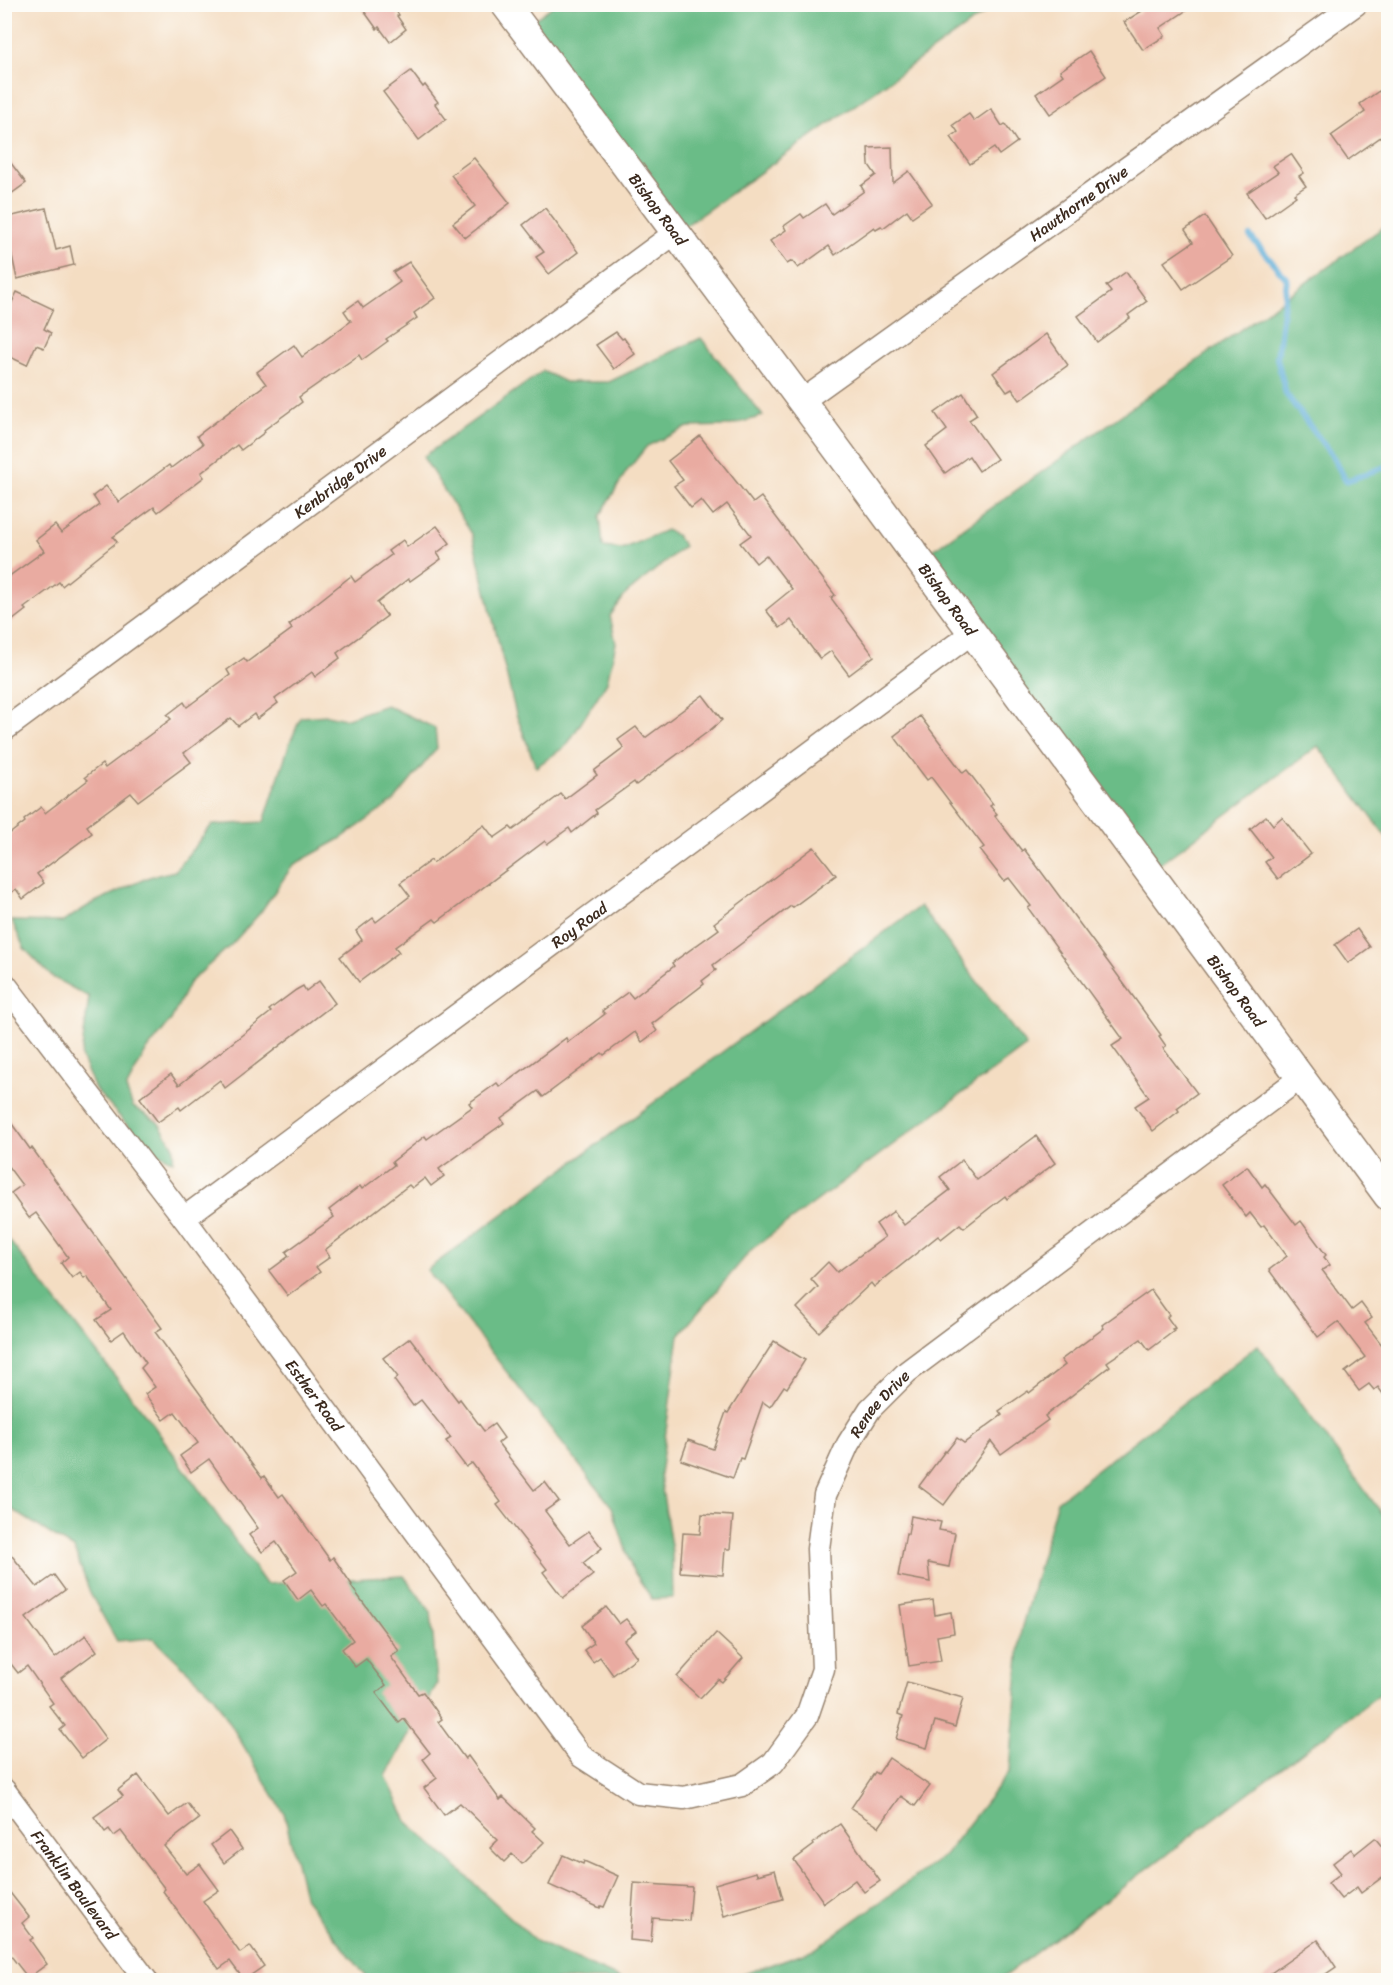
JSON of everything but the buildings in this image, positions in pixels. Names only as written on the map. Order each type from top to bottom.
[{"type":"street","name":"Bishop Road","points":[[506,4],[1389,1196]]},
{"type":"street","name":"Hawthorne Drive","points":[[802,402],[1356,4]]},
{"type":"street","name":"Kenbridge Drive","points":[[4,730],[675,233]]},
{"type":"street","name":"Roy Road","points":[[184,1218],[973,632]]},
{"type":"street","name":"Esther Road","points":[[4,983],[184,1218],[581,1756],[638,1792]]},
{"type":"street","name":"Renee Drive","points":[[638,1792],[684,1798],[742,1785],[773,1763],[807,1716],[823,1669],[818,1549],[825,1495],[849,1444],[870,1409],[907,1372],[1300,1078]]},
{"type":"street","name":"Franklin Boulevard","points":[[4,1790],[146,1980]]},
{"type":"green space","points":[[554,5],[996,5],[675,233],[523,28]]},
{"type":"green space","points":[[1388,224],[1388,839],[1318,746],[1149,872],[919,560]]},
{"type":"green space","points":[[701,338],[763,416],[728,426],[688,427],[647,446],[626,472],[600,516],[603,547],[622,549],[666,530],[676,535],[684,546],[626,594],[610,616],[616,643],[607,682],[567,745],[536,767],[516,714],[472,534],[423,457],[543,371],[565,382],[609,382]]},
{"type":"green space","points":[[386,705],[435,728],[437,748],[394,801],[340,839],[293,865],[260,913],[232,944],[189,983],[171,1020],[145,1053],[126,1089],[133,1107],[158,1122],[174,1147],[173,1161],[146,1146],[95,1089],[81,1057],[89,997],[52,977],[24,948],[12,921],[63,922],[91,904],[149,877],[175,871],[212,825],[264,822],[289,745],[301,717],[327,715],[345,719]]},
{"type":"green space","points":[[920,906],[1026,1046],[752,1249],[679,1335],[660,1475],[672,1553],[673,1598],[652,1599],[632,1569],[612,1507],[427,1270]]},
{"type":"green space","points":[[4,1234],[151,1422],[266,1584],[404,1576],[431,1612],[437,1684],[386,1776],[407,1821],[537,1942],[623,1980],[369,1980],[305,1899],[284,1813],[213,1695],[153,1638],[117,1641],[91,1595],[74,1549],[5,1505]]},
{"type":"green space","points":[[1258,1345],[1388,1522],[1388,1688],[999,1980],[727,1980],[815,1949],[944,1856],[1010,1771],[1021,1630],[1057,1501]]},
{"type":"waterway","points":[[1250,236],[1287,279],[1277,358],[1286,394],[1333,457],[1346,481],[1388,466]]}]
